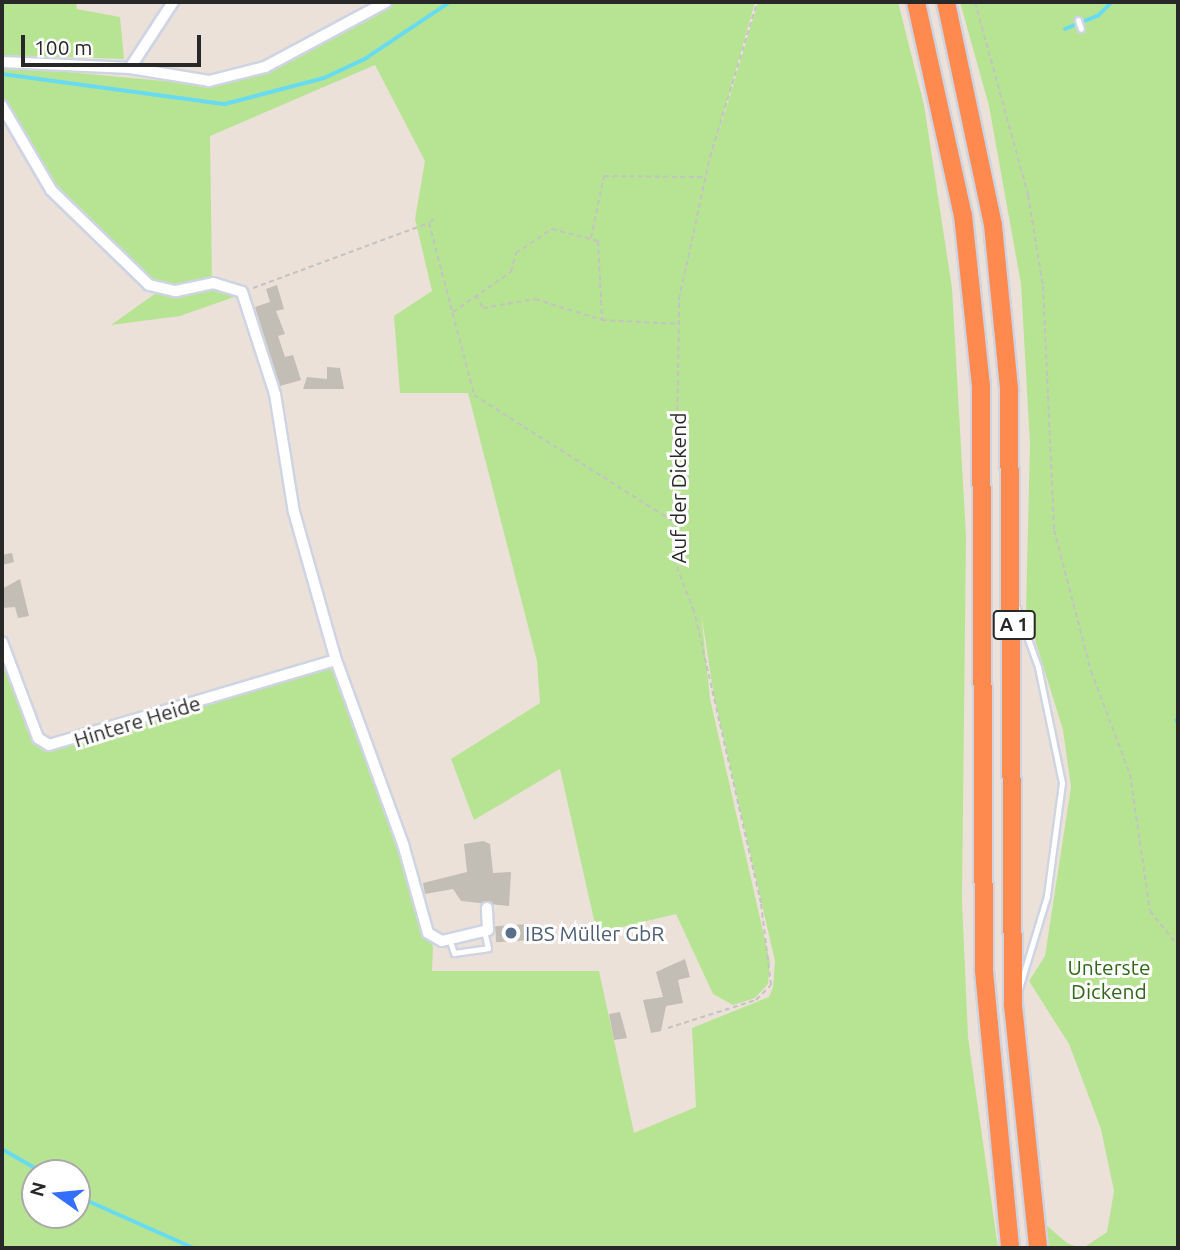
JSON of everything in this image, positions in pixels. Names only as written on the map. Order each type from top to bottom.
[{"type":"highway","name":"A 1","points":[[916,2],[963,215],[981,386],[984,971],[1010,1248]]},
{"type":"highway","name":"A 1","points":[[946,2],[993,225],[1009,401],[1014,597],[1013,1006],[1038,1248]]},
{"type":"street","points":[[130,68],[173,2]]},
{"type":"street","points":[[2,62],[130,68],[209,80],[265,67],[386,2]]},
{"type":"street","points":[[2,106],[51,190],[149,285],[176,291],[213,283],[243,292],[275,394],[297,522],[336,660],[404,844],[428,933],[449,939],[484,931],[487,908]]},
{"type":"street","name":"Hintere Heide","points":[[2,642],[38,738],[49,745],[336,660]]},
{"type":"lane","points":[[1078,20],[1081,29]]},
{"type":"lane","points":[[1013,1006],[1047,896],[1062,783],[1038,667],[1014,597]]},
{"type":"lane","points":[[449,939],[454,953],[488,948],[484,931]]},
{"type":"path","name":"Auf der Dickend","points":[[668,1028],[756,1000],[771,985],[773,962],[694,611],[675,563],[679,324],[706,177],[757,2]]},
{"type":"path","points":[[975,2],[1028,195],[1043,286],[1054,530],[1094,680],[1130,774],[1150,911],[1159,930],[1178,946]]},
{"type":"path","points":[[591,239],[604,176],[706,177]]},
{"type":"path","points":[[243,292],[416,225],[429,223],[436,217]]},
{"type":"path","points":[[429,223],[474,396],[677,524]]},
{"type":"path","points":[[452,312],[511,272],[516,253],[552,229],[591,239],[603,256],[602,320]]},
{"type":"path","points":[[475,294],[483,308],[536,299],[602,320],[679,324]]},
{"type":"green space","points":[[2,2],[76,2],[77,9],[120,17],[124,59],[2,55]]},
{"type":"green space","points":[[390,2],[755,2],[715,145],[758,2],[898,2],[924,105],[952,288],[966,536],[962,901],[968,1037],[998,1248],[2,1248],[2,649],[40,744],[334,665],[400,829],[433,947],[432,971],[599,971],[634,1133],[696,1107],[692,1028],[769,997],[773,987],[775,961],[714,697],[701,612],[710,699],[770,962],[768,984],[755,998],[733,1005],[713,994],[676,914],[597,933],[560,769],[474,820],[451,759],[540,703],[537,661],[468,393],[400,393],[394,316],[432,291],[415,219],[425,161],[375,65],[210,136],[212,279],[178,288],[148,281],[51,185],[2,98],[2,66],[207,85],[267,70]]},
{"type":"green space","name":"Unterste Dickend","points":[[960,2],[1178,2],[1178,1248],[1083,1248],[1107,1232],[1114,1191],[1101,1129],[1069,1044],[1029,981],[1045,956],[1071,787],[1063,730],[1026,611],[1030,444],[1021,284],[989,106]]},
{"type":"green space","points":[[213,287],[237,296],[180,316],[111,325],[156,293]]},
{"type":"green space","points":[[1044,1223],[1067,1243],[1080,1248],[1049,1248]]},
{"type":"building","points":[[277,285],[284,309],[276,311],[285,334],[278,336],[285,357],[293,355],[301,380],[280,386],[255,307],[270,302],[266,289]]},
{"type":"building","points":[[327,367],[340,368],[344,389],[303,389],[307,377],[327,379]]},
{"type":"building","points":[[12,553],[14,562],[2,565],[2,555]]},
{"type":"building","points":[[20,579],[29,616],[18,618],[15,607],[2,608],[2,589]]},
{"type":"building","points":[[483,841],[490,844],[493,873],[511,872],[509,906],[461,901],[453,889],[425,894],[423,883],[467,872],[464,844]]},
{"type":"building","name":"IBS Müller GbR","points":[[528,924],[529,940],[496,942],[495,926]]},
{"type":"building","points":[[685,959],[690,977],[678,980],[683,1003],[666,1006],[661,1031],[651,1033],[643,1000],[663,997],[656,972]]},
{"type":"building","points":[[620,1012],[627,1038],[614,1040],[609,1014]]},
{"type":"waterway","points":[[2,74],[225,104],[324,78],[365,59],[450,2]]},
{"type":"waterway","points":[[1065,29],[1098,16],[1112,2]]},
{"type":"waterway","points":[[2,1149],[21,1160]]},
{"type":"waterway","points":[[91,1202],[194,1248]]},
{"type":"place","name":"IBS Müller GbR","points":[[511,933]]}]
